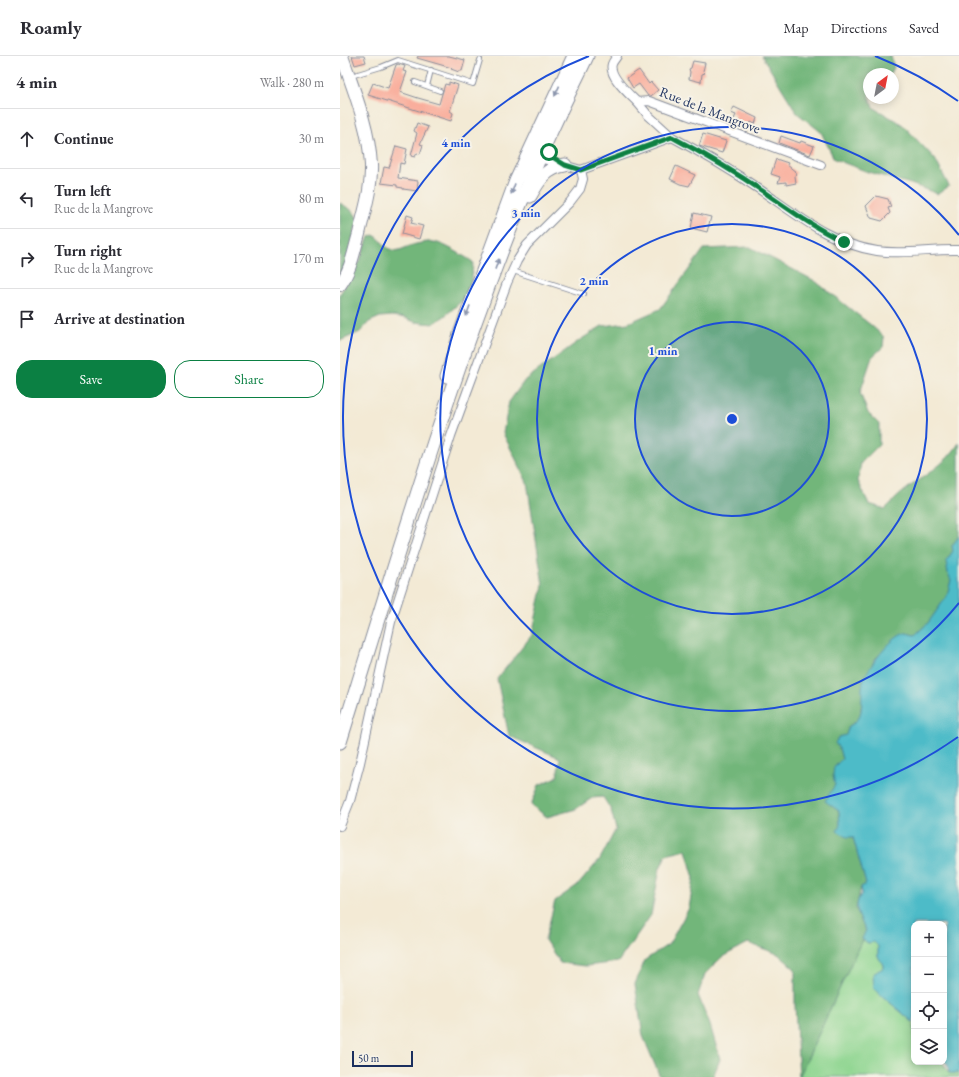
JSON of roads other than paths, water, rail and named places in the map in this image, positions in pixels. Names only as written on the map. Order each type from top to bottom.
[{"type":"main road","points":[[340,285],[344,280],[352,261],[368,196],[371,166],[367,136],[342,56]]},
{"type":"main road","points":[[340,742],[419,486],[465,348],[538,157],[574,56]]},
{"type":"main road","points":[[340,720],[461,331],[516,181],[538,157],[587,56]]},
{"type":"main road","points":[[548,138],[547,146],[549,152],[554,158],[565,165]]},
{"type":"main road","points":[[502,249],[538,182],[548,171],[565,165]]},
{"type":"street","points":[[618,56],[612,64],[612,72],[625,91],[637,102]]},
{"type":"street","name":"Rue de la Mangrove","points":[[637,102],[649,101],[821,165]]},
{"type":"street","name":"Rue de la Mangrove","points":[[637,102],[648,115],[672,137],[695,149],[814,226],[844,242],[877,251],[891,252],[959,250]]},
{"type":"street","points":[[538,157],[581,170],[672,137]]},
{"type":"street","points":[[340,826],[350,801],[360,763],[392,622],[450,436],[512,271],[527,245],[570,202],[580,189],[583,180],[581,170]]},
{"type":"lane","points":[[349,76],[382,67],[398,60],[473,84],[480,60]]},
{"type":"lane","points":[[428,86],[431,70]]},
{"type":"lane","points":[[415,82],[440,91]]},
{"type":"lane","points":[[512,271],[584,294]]},
{"type":"water","points":[[959,536],[959,1073],[949,1073],[947,1064],[947,921],[911,921],[911,1020],[874,989],[873,974],[883,968],[883,965],[878,956],[878,946],[874,942],[868,943],[862,939],[866,930],[859,916],[857,903],[862,893],[861,887],[866,884],[853,837],[847,837],[837,831],[840,825],[839,811],[825,801],[835,785],[833,775],[834,767],[842,759],[839,748],[835,743],[839,737],[846,735],[849,726],[859,717],[862,706],[862,687],[865,676],[887,646],[900,635],[906,633],[915,635],[928,623],[947,596],[951,580],[946,561],[953,551],[952,546]]}]
